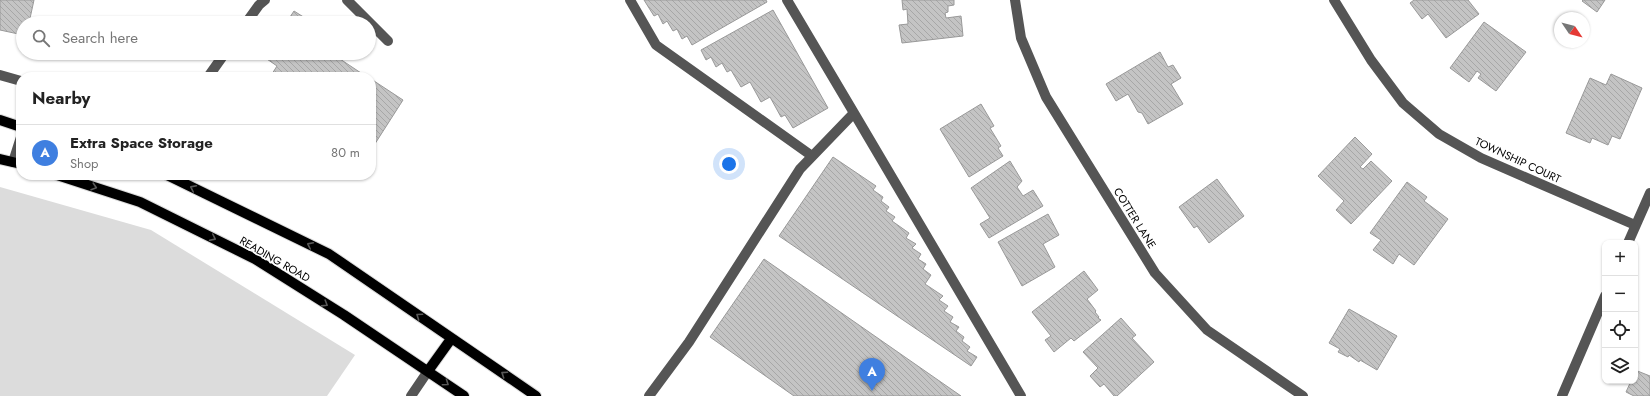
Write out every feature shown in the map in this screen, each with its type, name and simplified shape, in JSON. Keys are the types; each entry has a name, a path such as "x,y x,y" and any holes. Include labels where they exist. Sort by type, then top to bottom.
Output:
{"main road":[{"path":"0,120 16,125"},
{"path":"0,159 16,163"},
{"name":"READING ROAD","path":"72,180 140,202 255,259 464,396"},
{"path":"177,180 329,254 536,396"},
{"path":"428,371 451,338"}],"street":[{"path":"251,16 259,5 265,0"},
{"path":"347,0 363,16"},
{"path":"630,0 656,45 812,156"},
{"path":"787,0 1021,396"},
{"name":"COTTER LANE","path":"1015,0 1021,38 1046,97 1155,273 1207,330 1304,396"},
{"name":"TOWNSHIP COURT","path":"1334,0 1371,60 1403,103 1440,134 1481,158 1635,225"},
{"path":"376,28 388,40"},
{"path":"212,72 220,60"},
{"path":"0,75 16,80"},
{"path":"649,396 689,342 800,169 854,113"},
{"path":"1629,240 1650,193"},
{"path":"1562,396 1602,303"},
{"path":"411,396 428,371"}],"shaded area":[{"path":"0,187 151,230 355,355 327,396 0,396"}],"building":[{"path":"0,0 34,0 31,16 16,16 16,33 0,30"},
{"path":"644,0 766,0 767,2 692,45 687,36 682,39 677,29 673,31 667,21 663,24 658,14 654,16"},
{"path":"902,0 954,0 954,5 948,6 948,12 945,13 946,18 961,16 963,36 902,43 899,25 908,24 907,9 903,10"},
{"path":"1414,0 1468,0 1479,14 1446,38 1428,14 1422,19 1410,3"},
{"path":"1605,0 1597,12 1582,1"},
{"path":"773,10 828,108 793,128 785,115 781,117 770,97 761,102 750,82 741,87 731,70 727,72 722,63 716,67 711,57 706,60 701,50"},
{"path":"294,11 302,16 291,16"},
{"path":"1484,22 1526,52 1496,91 1478,78 1481,74 1477,71 1469,82 1450,68"},
{"path":"1160,52 1168,67 1173,65 1181,78 1171,84 1183,104 1148,124 1142,113 1138,112 1128,94 1116,101 1106,84"},
{"path":"268,60 342,60 360,72 273,72 277,66"},
{"path":"1611,74 1642,88 1620,139 1612,136 1608,145 1592,138 1590,143 1566,133 1590,78 1606,85"},
{"path":"376,82 403,100 376,142"},
{"path":"981,104 994,126 990,128 1001,146 998,148 1003,156 969,177 940,129"},
{"path":"1355,137 1372,154 1360,167 1363,169 1371,161 1392,181 1351,224 1336,210 1344,201 1318,176"},
{"path":"833,157 876,186 873,190 883,197 881,201 889,207 886,211 895,217 892,221 909,233 906,238 916,244 912,248 921,254 918,259 926,264 923,269 931,275 925,284 943,296 939,300 948,306 944,311 953,317 950,322 959,327 956,331 964,337 962,341 970,347 967,351 977,357 971,366 779,236"},
{"path":"1010,161 1022,181 1017,187 1023,196 1033,190 1043,206 989,238 980,224 990,218 971,188"},
{"path":"1217,179 1244,216 1209,243 1197,226 1194,228 1179,207"},
{"path":"1407,182 1427,197 1424,201 1448,219 1414,265 1399,254 1393,264 1373,250 1381,240 1370,233"},
{"path":"1048,214 1059,235 1043,244 1055,267 1022,286 998,242"},
{"path":"764,259 961,396 794,396 710,337"},
{"path":"1084,271 1098,290 1087,299 1096,311 1095,312 1099,317 1098,318 1101,320 1074,341 1071,338 1054,352 1045,340 1051,336 1032,312"},
{"path":"1349,309 1397,336 1377,370 1360,360 1359,362 1349,355 1348,357 1338,352 1340,349 1329,343"},
{"path":"1121,318 1136,335 1132,338 1154,362 1117,396 1114,396 1104,384 1100,387 1090,376 1098,368 1083,352"},
{"path":"1638,371 1650,376 1650,396 1634,396 1626,392 1630,384 1638,384"}],"place":[{"name":"Extra Space Storage","path":"872,391"}]}
